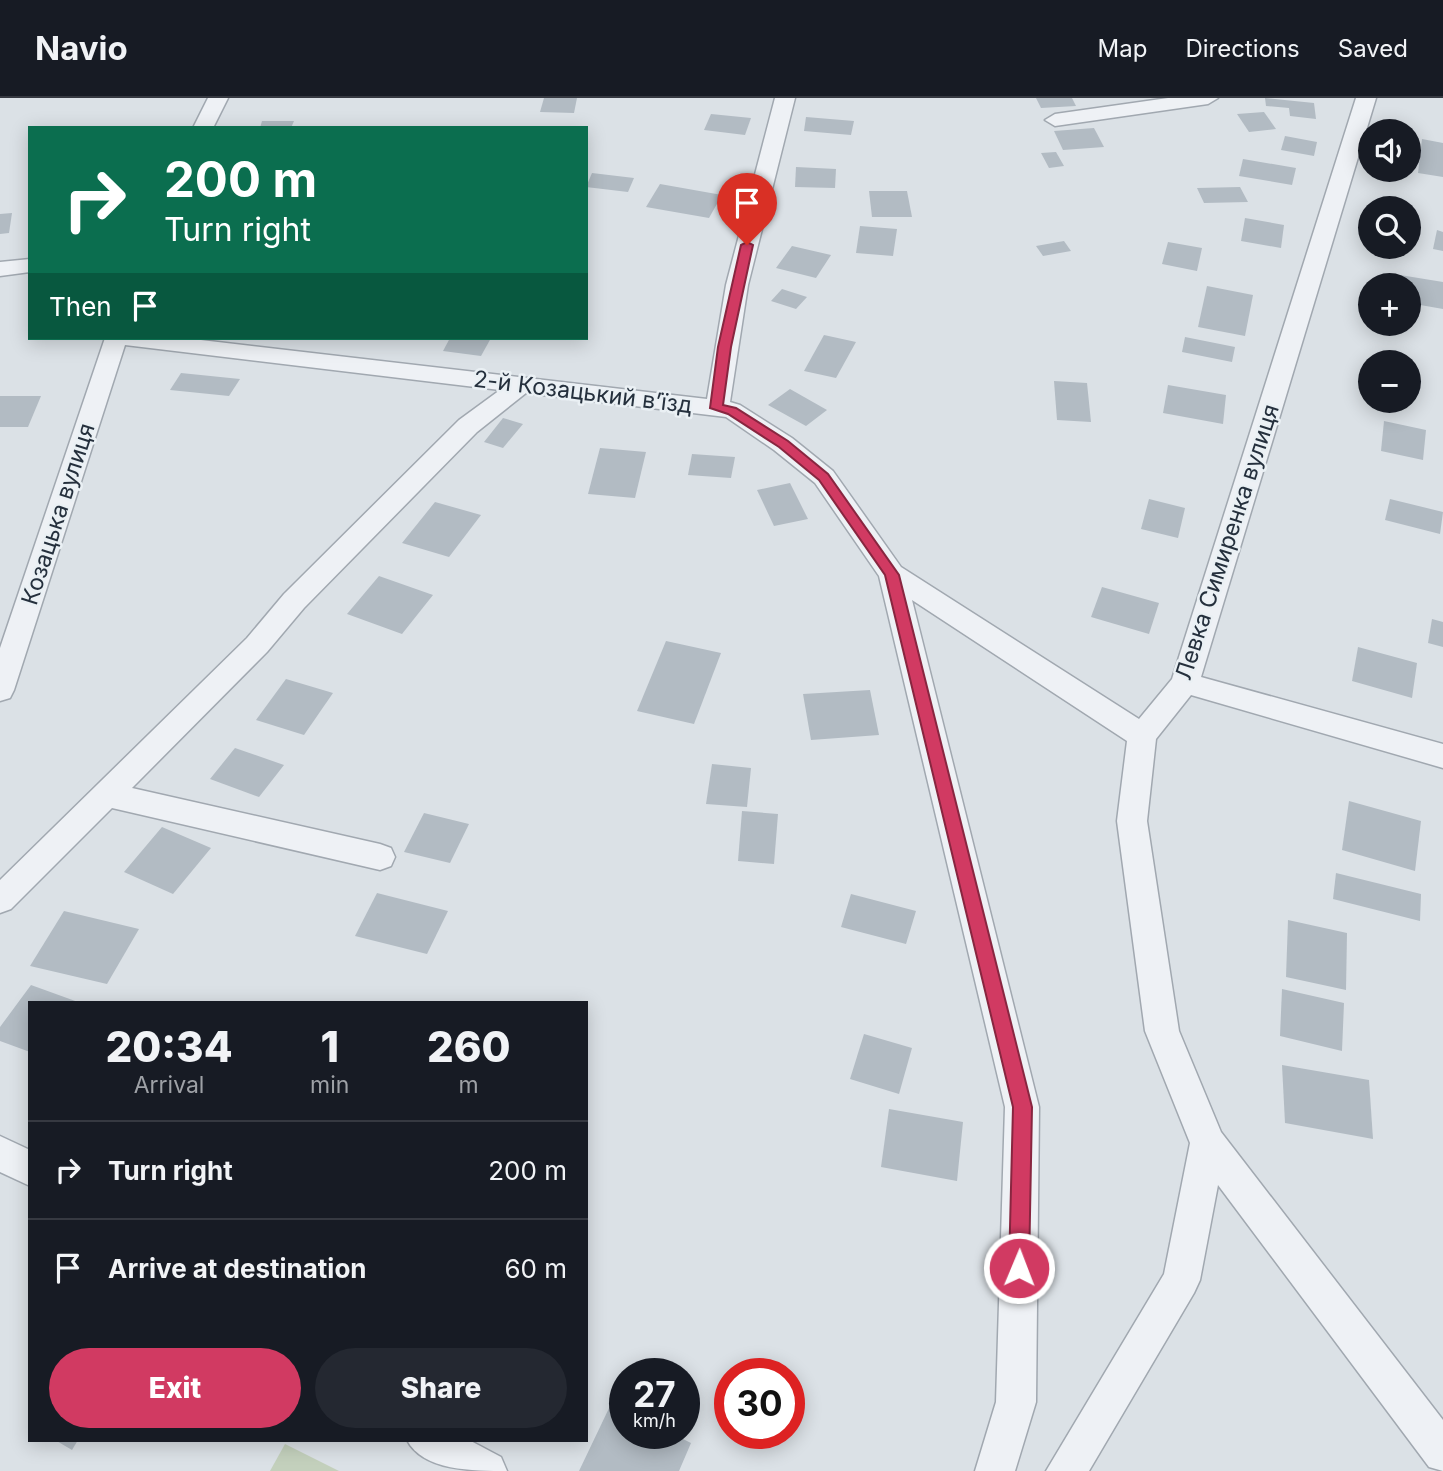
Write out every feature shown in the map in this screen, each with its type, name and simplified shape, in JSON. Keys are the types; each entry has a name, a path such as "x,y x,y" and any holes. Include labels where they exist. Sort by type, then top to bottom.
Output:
{"street":[{"path":"204,126 218,98"},
{"path":"717,408 737,285 785,98"},
{"path":"1055,120 1208,98"},
{"name":"Левка Симиренка вулиця","path":"1142,736 1185,683 1366,98"},
{"path":"0,269 28,265"},
{"name":"Козацька вулиця","path":"0,690 115,340"},
{"name":"2-й Козацький в’їзд","path":"144,340 732,411 773,437 824,477 892,575 1023,1107 1016,1402 995,1471"},
{"path":"0,900 257,645 294,601 468,426 521,385"},
{"path":"892,575 1142,736 1132,821 1163,1031 1208,1143 1443,1453"},
{"path":"1185,683 1443,756"},
{"path":"108,795 380,856"},
{"path":"1066,1471 1181,1280 1208,1143"},
{"path":"0,1153 28,1168"},
{"path":"431,1442 487,1471"}],"green space":[{"path":"285,1444 339,1471 270,1471"}],"building":[{"path":"544,98 577,98 574,113 540,112"},
{"path":"1036,98 1072,98 1076,106 1041,108"},
{"path":"1265,98 1314,103 1316,119 1290,116 1289,108 1266,106"},
{"path":"1264,112 1276,129 1249,132 1237,114"},
{"path":"711,114 751,118 745,135 704,130"},
{"path":"806,117 854,121 851,135 804,131"},
{"path":"262,121 294,121 292,126 261,126"},
{"path":"1094,128 1104,147 1063,150 1054,131"},
{"path":"1285,136 1317,142 1314,156 1281,150"},
{"path":"1422,139 1443,143 1443,177 1421,173"},
{"path":"1056,152 1064,166 1049,168 1041,153"},
{"path":"1243,159 1296,168 1292,185 1239,176"},
{"path":"796,167 836,169 835,188 795,187"},
{"path":"592,173 634,178 628,192 588,187"},
{"path":"660,184 722,195 709,218 646,207"},
{"path":"1240,187 1248,202 1204,203 1197,188"},
{"path":"869,191 907,191 912,217 872,217"},
{"path":"12,213 9,233 0,234 0,214"},
{"path":"1245,218 1284,225 1281,248 1241,241"},
{"path":"860,226 897,229 893,256 856,253"},
{"path":"1437,230 1443,232 1443,251 1433,249"},
{"path":"1064,241 1071,251 1043,256 1036,246"},
{"path":"1168,242 1202,248 1197,271 1162,264"},
{"path":"792,246 831,255 816,278 776,268"},
{"path":"1421,278 1443,282 1443,309 1421,305"},
{"path":"1207,286 1253,295 1245,336 1198,327"},
{"path":"782,289 807,297 796,309 771,301"},
{"path":"824,335 856,342 836,378 804,371"},
{"path":"1185,337 1235,347 1232,362 1182,352"},
{"path":"449,340 490,340 481,356 443,351"},
{"path":"181,373 240,379 229,396 170,390"},
{"path":"1054,381 1087,383 1091,422 1057,420"},
{"path":"1168,385 1226,395 1223,424 1163,413"},
{"path":"790,389 827,410 806,426 768,405"},
{"path":"0,396 41,396 28,427 0,427"},
{"path":"503,418 523,424 503,448 484,442"},
{"path":"1384,421 1426,430 1423,460 1381,451"},
{"path":"600,448 646,452 635,498 588,494"},
{"path":"692,454 735,457 731,478 688,475"},
{"path":"790,483 808,519 774,526 757,490"},
{"path":"1149,499 1185,508 1178,538 1141,529"},
{"path":"1390,499 1443,512 1440,534 1385,520"},
{"path":"435,502 481,515 449,557 402,543"},
{"path":"379,576 433,595 402,634 347,614"},
{"path":"1102,587 1159,603 1149,634 1091,617"},
{"path":"1432,619 1443,622 1443,647 1428,643"},
{"path":"666,641 721,653 694,724 637,711"},
{"path":"1358,647 1417,663 1412,698 1352,681"},
{"path":"286,679 333,693 304,735 256,720"},
{"path":"870,690 879,735 811,740 803,694"},
{"path":"235,748 284,765 259,797 210,779"},
{"path":"712,764 751,768 747,807 706,804"},
{"path":"1349,801 1421,821 1415,871 1342,850"},
{"path":"742,811 778,814 774,864 738,861"},
{"path":"424,813 469,824 450,863 404,852"},
{"path":"162,827 211,848 173,894 124,872"},
{"path":"1336,873 1421,894 1420,921 1333,899"},
{"path":"377,893 448,911 427,954 355,936"},
{"path":"851,894 916,911 906,944 841,927"},
{"path":"64,911 139,929 107,984 30,966"},
{"path":"1288,920 1347,933 1346,990 1286,977"},
{"path":"31,985 75,1001 28,1001 28,1051 0,1041 0,1027"},
{"path":"1282,989 1344,1003 1342,1051 1280,1036"},
{"path":"864,1034 912,1048 899,1094 850,1079"},
{"path":"1282,1065 1369,1080 1373,1139 1285,1123"},
{"path":"889,1109 963,1122 957,1181 881,1167"},
{"path":"609,1408 609,1449 688,1449 679,1471 579,1471"},
{"path":"58,1442 77,1442 72,1450"}],"route":[{"path":"747,245 724,347 717,408 732,411 783,444 824,477 892,575 1023,1107 1019,1268"}]}
